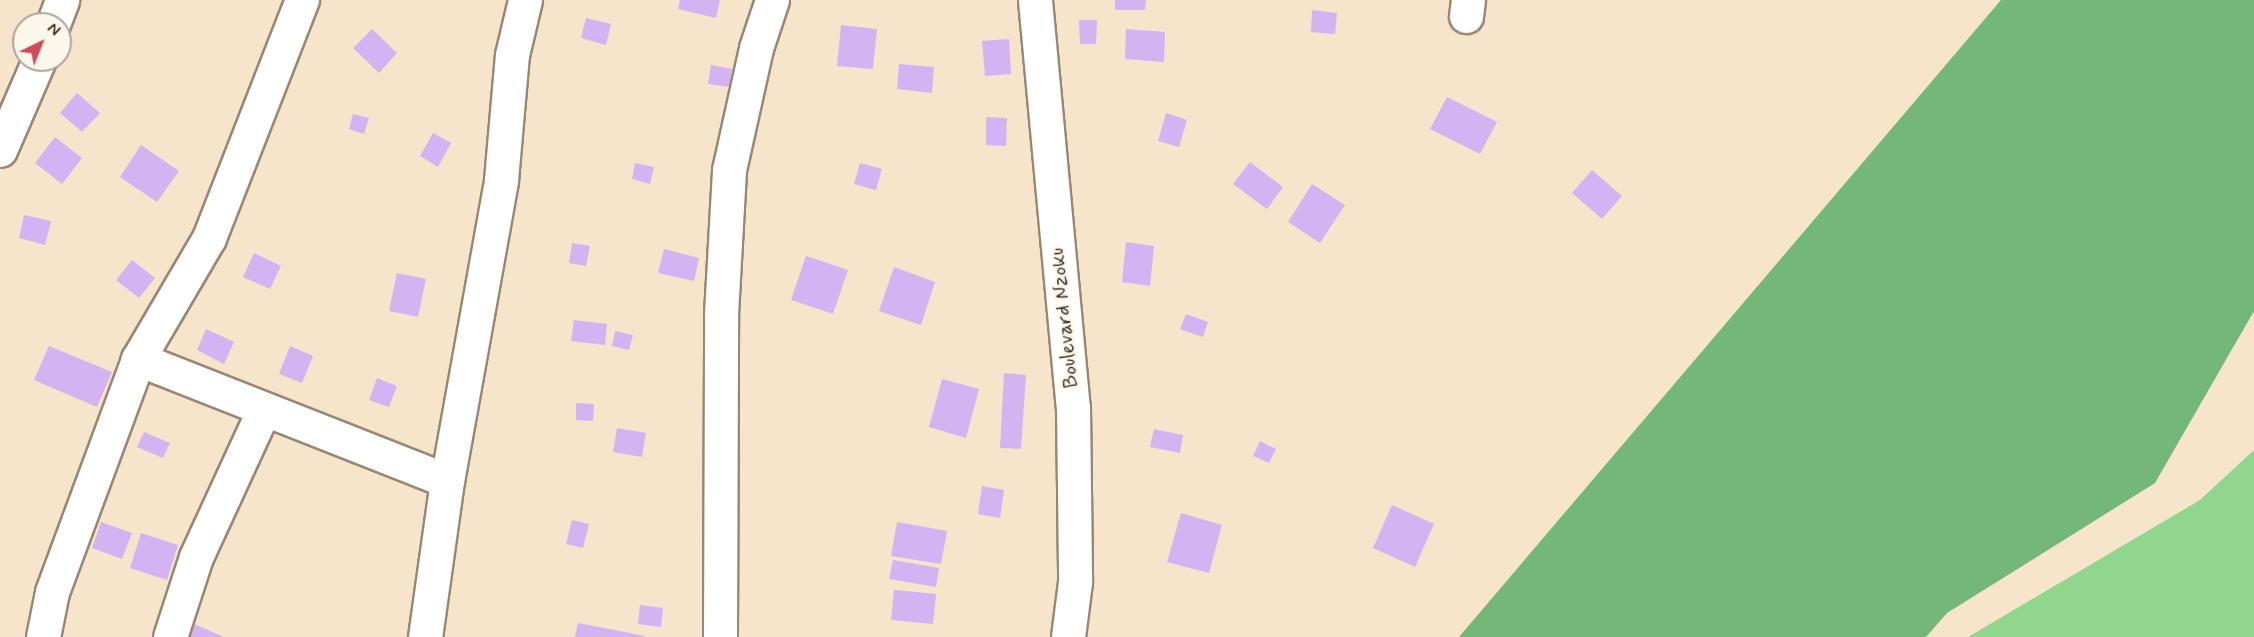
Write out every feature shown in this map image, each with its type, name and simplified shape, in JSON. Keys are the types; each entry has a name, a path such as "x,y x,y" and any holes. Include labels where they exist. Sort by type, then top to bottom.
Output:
{"street":[{"path":"43,637 52,592 138,359 210,238 302,0"},
{"path":"425,637 447,481 501,180 512,55 525,0"},
{"path":"720,637 721,314 729,170 756,48 772,0"},
{"name":"Boulevard Nzoku","path":"1035,0 1073,407 1075,582 1068,637"},
{"path":"0,150 34,72"},
{"path":"138,359 447,481"},
{"path":"170,637 196,557 264,409"}],"green space":[{"path":"2001,0 2254,0 2254,311 2155,483 1947,613 1926,637 1459,637"},
{"path":"2254,450 2254,637 1968,637 2200,500"}],"building":[{"path":"680,0 720,0 716,18 678,9"},
{"path":"1115,0 1146,0 1145,10 1115,10"},
{"path":"1312,10 1337,13 1335,34 1311,32"},
{"path":"586,18 611,24 606,45 581,38"},
{"path":"1079,20 1097,20 1096,44 1080,44"},
{"path":"841,25 877,29 873,69 837,66"},
{"path":"372,29 397,53 379,73 353,48"},
{"path":"1126,29 1165,32 1164,62 1125,59"},
{"path":"1009,39 1011,74 985,76 982,41"},
{"path":"899,64 934,67 932,93 897,89"},
{"path":"711,65 732,69 729,87 708,84"},
{"path":"77,93 100,113 82,132 60,113"},
{"path":"1447,97 1497,122 1480,154 1430,129"},
{"path":"1166,113 1187,120 1179,147 1158,141"},
{"path":"353,114 369,118 364,134 349,129"},
{"path":"986,117 1007,118 1006,146 986,145"},
{"path":"433,133 451,143 438,167 420,156"},
{"path":"55,137 82,158 62,184 35,163"},
{"path":"141,145 179,171 157,202 120,177"},
{"path":"1250,162 1283,187 1267,209 1233,184"},
{"path":"635,163 654,167 650,184 632,179"},
{"path":"860,163 882,169 876,190 854,184"},
{"path":"1592,170 1622,196 1602,219 1572,193"},
{"path":"1312,184 1345,205 1320,243 1288,222"},
{"path":"24,215 51,221 45,245 19,238"},
{"path":"1126,242 1154,246 1150,286 1122,282"},
{"path":"572,243 590,246 586,266 569,263"},
{"path":"664,249 699,258 694,281 658,273"},
{"path":"254,253 281,266 270,289 243,277"},
{"path":"806,256 848,270 833,314 791,300"},
{"path":"132,260 155,278 139,298 116,280"},
{"path":"894,267 935,282 921,325 879,311"},
{"path":"397,273 426,279 418,317 389,311"},
{"path":"1186,314 1208,322 1203,337 1180,329"},
{"path":"574,320 607,324 605,345 571,341"},
{"path":"206,329 234,342 224,364 197,350"},
{"path":"615,331 633,335 629,350 612,346"},
{"path":"49,346 112,372 97,407 34,380"},
{"path":"290,346 313,356 302,383 279,374"},
{"path":"1004,373 1026,375 1021,449 1000,448"},
{"path":"377,378 397,386 389,407 369,400"},
{"path":"942,379 979,389 966,438 929,427"},
{"path":"576,403 594,404 593,421 576,420"},
{"path":"617,428 646,433 642,457 613,452"},
{"path":"1154,429 1183,435 1180,453 1150,447"},
{"path":"144,432 170,443 163,458 137,447"},
{"path":"1260,441 1276,449 1269,463 1253,456"},
{"path":"982,486 1004,490 1000,518 978,514"},
{"path":"1392,505 1434,524 1415,567 1373,548"},
{"path":"1181,513 1222,525 1209,573 1167,562"},
{"path":"572,520 589,524 583,548 566,544"},
{"path":"101,522 132,533 122,559 92,548"},
{"path":"897,522 947,531 941,564 891,556"},
{"path":"141,533 178,545 167,580 130,568"},
{"path":"893,560 939,568 936,587 889,579"},
{"path":"894,590 936,594 933,624 891,620"},
{"path":"640,605 663,608 661,627 638,624"},
{"path":"578,623 645,636 645,637 575,637"},
{"path":"194,624 224,637 188,637"}]}
